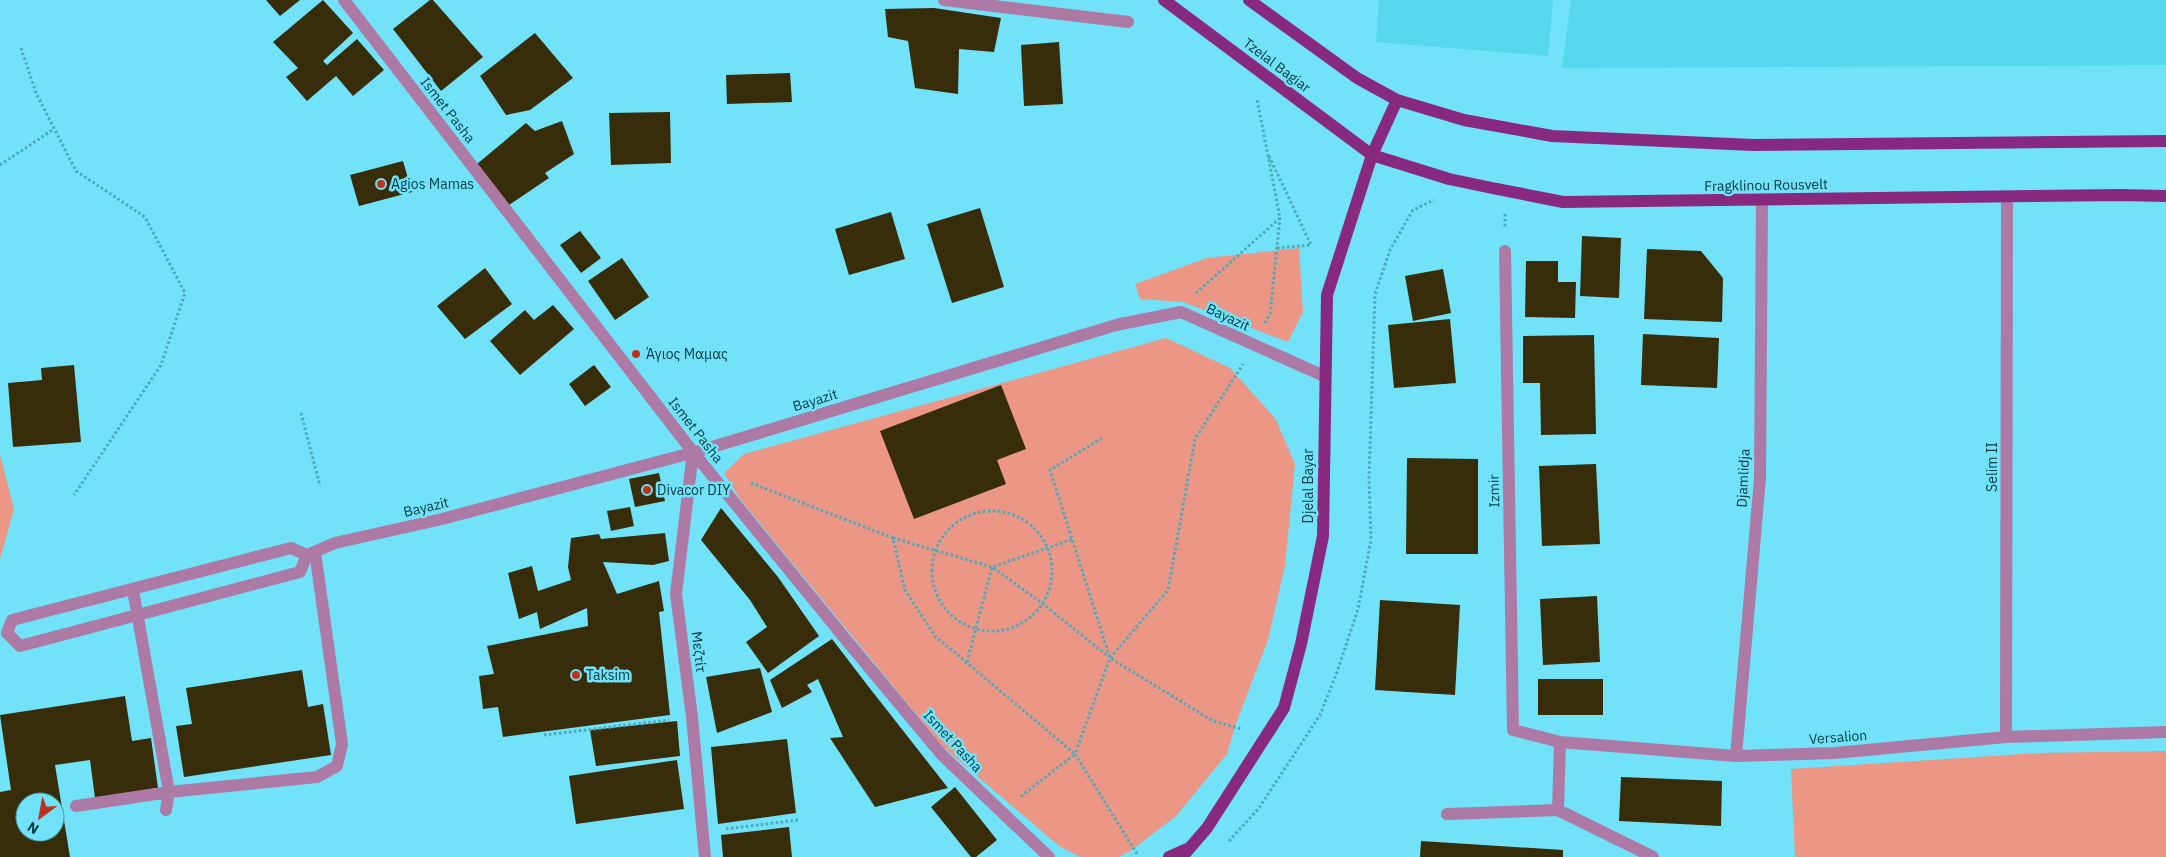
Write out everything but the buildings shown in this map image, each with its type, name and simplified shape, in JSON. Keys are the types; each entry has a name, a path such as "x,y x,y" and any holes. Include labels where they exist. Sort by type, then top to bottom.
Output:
{"main road":[{"name":"Tzelal Bagiar","path":"1164,0 1372,155"},
{"path":"1249,0 1357,78 1397,100 1464,120 1552,136 1753,145 2166,141"},
{"name":"Djelal Bayar","path":"1169,857 1185,853 1207,828 1284,708 1301,644 1323,536 1324,376 1327,295 1372,155 1397,100"},
{"name":"Fragklinou Rousvelt","path":"1372,155 1449,179 1563,202 2166,196"}],"street":[{"name":"Ismet Pasha","path":"344,0 693,452 942,755 1049,857"},
{"path":"944,0 1128,22"},
{"name":"Selim II","path":"2006,737 2007,198"},
{"name":"Djamlidja","path":"1736,756 1760,478 1762,200"},
{"name":"Izmir","path":"1505,251 1514,730"},
{"name":"Bayazit","path":"311,554 335,543 442,519 693,452 1116,325 1181,312 1324,376"},
{"name":"Μεζτίτ","path":"693,452 676,594 692,717 705,857"},
{"path":"291,548 311,554 300,572 20,646 3,634 12,620 291,548"},
{"path":"76,806 169,792 317,777 337,766 342,744 311,554"},
{"path":"133,590 169,792 166,810"},
{"name":"Versalion","path":"1514,730 1560,742 1736,756 1834,753 2006,737 2166,732"},
{"path":"1558,810 1560,742"},
{"path":"1447,814 1558,810 1653,857"}],"path":[{"path":"21,48 36,93 76,171 145,216 185,292 161,364 74,495"},
{"path":"1255,90 1280,218 1270,314 1263,328"},
{"path":"0,165 54,129"},
{"path":"1267,150 1312,245 1277,248"},
{"path":"1228,843 1259,808 1320,715 1336,675 1358,609 1371,540 1369,478 1375,294 1390,250 1413,210 1438,198"},
{"path":"1181,312 1197,291 1280,218"},
{"path":"1018,798 1075,754 1110,658 1168,590 1195,439 1246,359"},
{"path":"301,413 320,486"},
{"path":"1102,438 1050,470 1110,658"},
{"path":"747,481 893,538 992,567 1043,604 1110,658 1213,721 1248,731"},
{"path":"1000,510 1020,517 1037,530 1048,548 1052,566 1051,585 1043,604 1030,618 1014,628 994,632 975,629 958,621 950,614 943,607 934,590 931,571 934,551 944,532 960,519 979,511 1000,510"},
{"path":"893,538 905,590 935,636 1075,754 1137,854"},
{"path":"992,567 1073,539"},
{"path":"967,662 992,567"},
{"path":"544,735 692,717"},
{"path":"704,832 798,820"}],"shaded area":[{"path":"1379,0 1553,0 1548,56 1376,42"},
{"path":"1571,0 2166,0 2166,65 1562,68"},
{"path":"1299,248 1303,312 1288,342 1183,302 1140,299 1135,284 1207,258"},
{"path":"1166,338 1230,368 1275,418 1295,464 1285,566 1268,640 1235,726 1227,754 1176,816 1129,852 1118,857 1080,857 1059,846 943,747 740,499 724,473 744,454"},
{"path":"0,455 14,509 0,559"},
{"path":"2166,751 2166,857 1795,857 1791,769 2038,753"}],"place":[{"name":"Agios Mamas","path":"381,184"},
{"name":"Άγιος Μαμας","path":"636,354"},
{"name":"Divacor DIY","path":"647,490"},
{"name":"Taksim","path":"576,675"}]}
